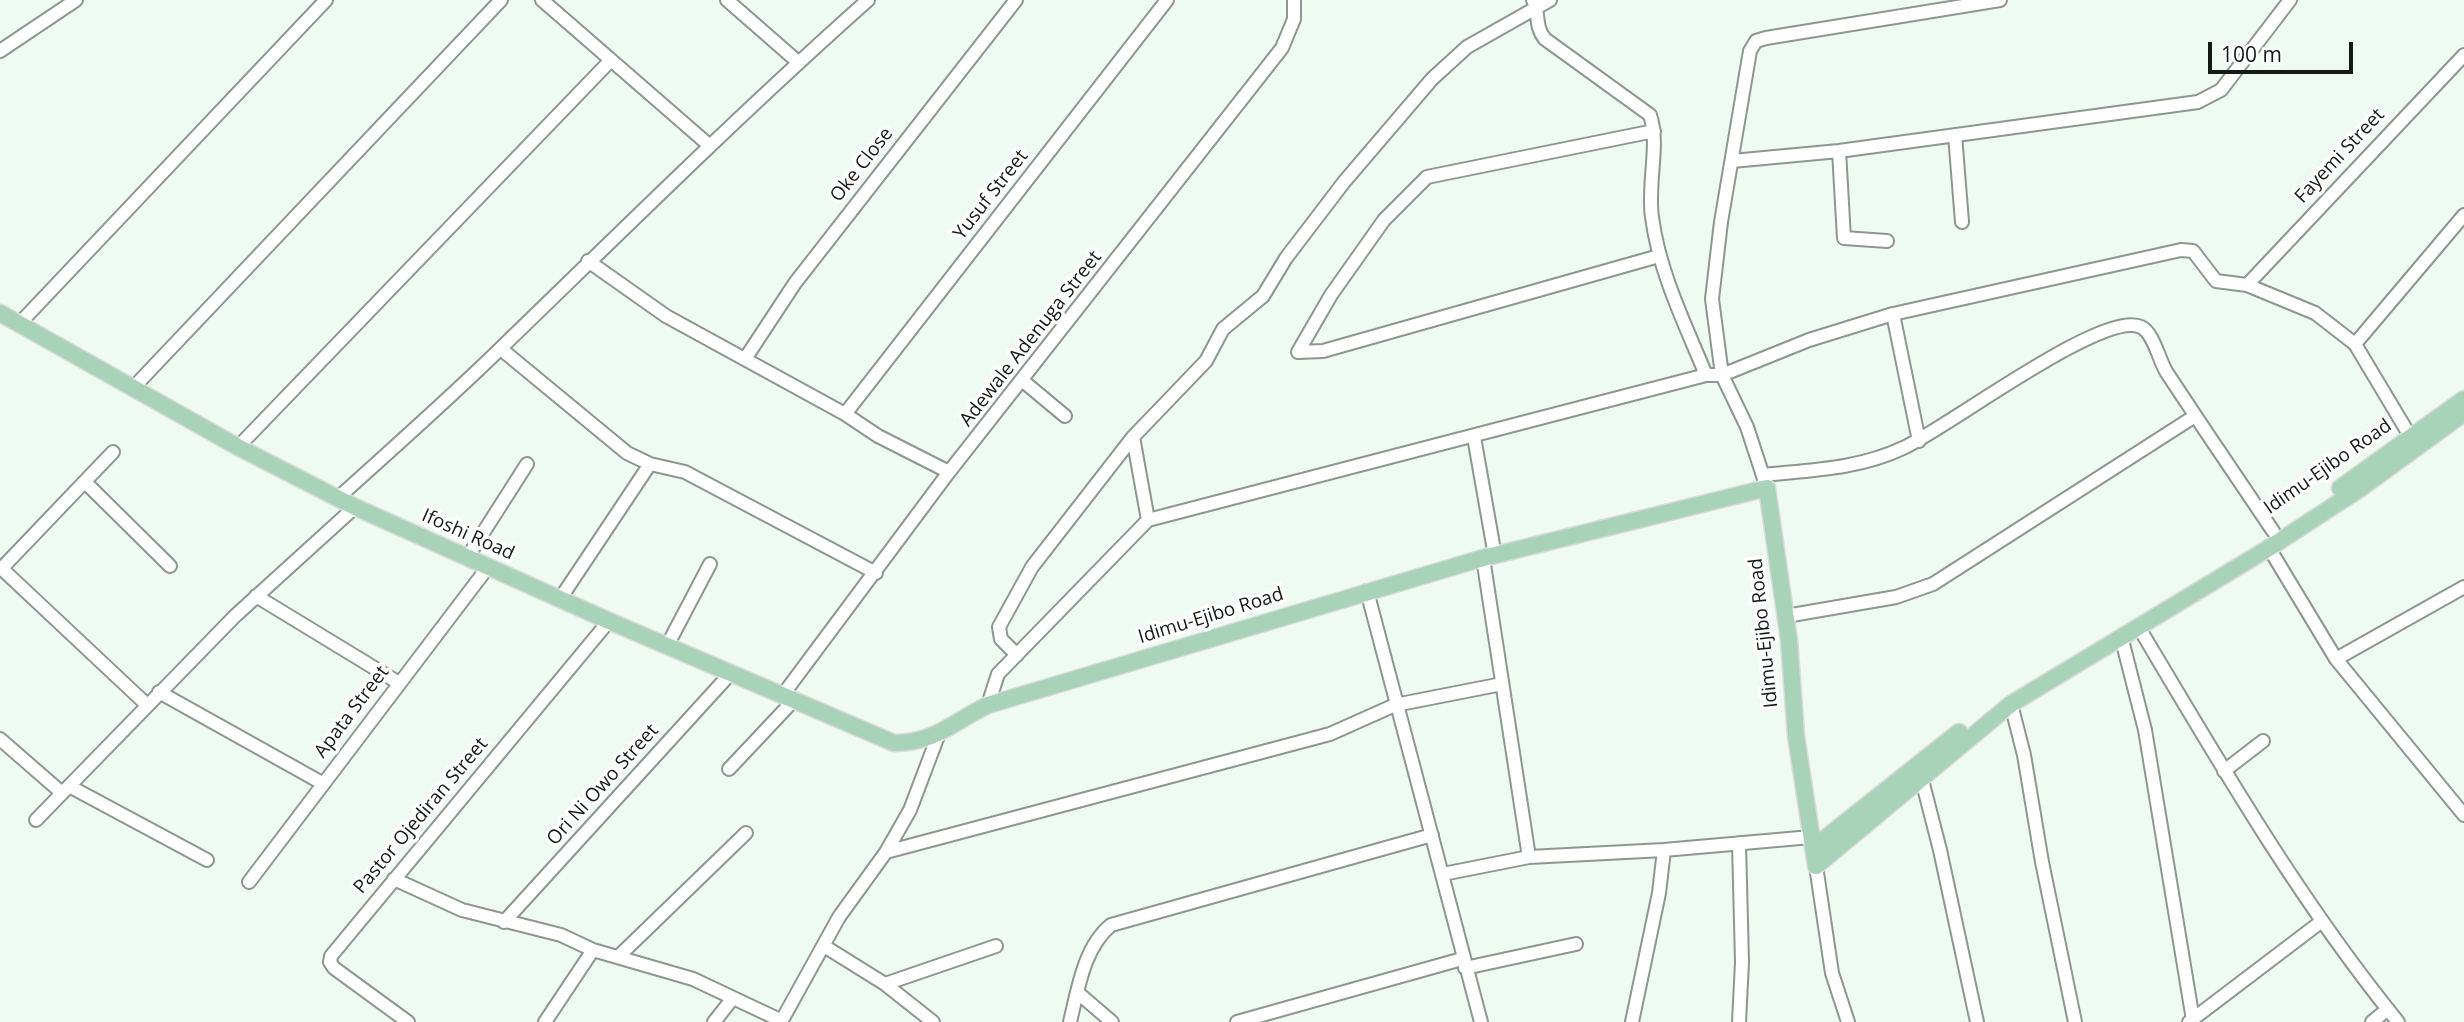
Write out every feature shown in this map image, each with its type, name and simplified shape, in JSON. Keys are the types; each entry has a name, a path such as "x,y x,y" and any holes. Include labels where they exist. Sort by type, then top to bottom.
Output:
{"main road":[{"name":"Ifoshi Road","path":"0,313 238,447 355,507 467,558 787,699 894,743 910,743 938,736"},
{"name":"Idimu-Ejibo Road","path":"938,736 988,705 1367,591 1765,481 1786,616 1796,736 1812,843 1990,714 2354,479 2464,399"},
{"name":"Idimu-Ejibo Road","path":"1816,866 1990,714 2011,704 2091,647 2121,636 2269,548 2361,488 2464,412"},
{"path":"1812,843 1816,866"}],"street":[{"path":"0,51 54,6 76,0"},
{"path":"20,323 326,0"},
{"path":"134,387 501,0"},
{"path":"542,0 710,146"},
{"path":"727,0 798,62"},
{"path":"338,498 501,349 589,261 798,62 868,0"},
{"name":"Oke Close","path":"745,359 795,283 1016,0"},
{"name":"Yusuf Street","path":"845,414 1167,0"},
{"name":"Adewale Adenuga Street","path":"729,769 787,699 949,472 1282,48 1294,19 1294,0"},
{"path":"1017,655 1001,639 999,627 1032,567 1063,524 1098,486 1133,437 1206,361 1223,329 1263,296 1286,258 1344,181 1432,79 1467,47 1535,5 1550,0"},
{"path":"2000,0 1756,41 1750,51 1712,299 1722,375 1747,427 1765,481 1851,466 1919,441 2082,339 2116,327 2135,326 2148,333 2162,366 2273,531"},
{"path":"1732,161 1839,151 2212,97 2221,90 2290,0"},
{"path":"1535,5 1537,23 1545,38 1647,110 1654,131 1651,216 1660,256 1706,375"},
{"name":"Fayemi Street","path":"2247,285 2464,55"},
{"path":"238,447 611,60"},
{"path":"1654,131 1427,177 1384,219 1331,295 1298,352 1323,351 1660,256"},
{"path":"1955,135 1962,222"},
{"path":"1839,151 1844,238 1887,241"},
{"path":"2355,344 2464,215"},
{"path":"988,705 998,674 1148,520 1706,375 1722,375 1809,340 1893,314 2181,250 2193,251 2217,281 2247,285 2315,313 2355,344 2410,436"},
{"path":"589,261 666,316 845,414 878,436 949,472"},
{"path":"1893,314 1919,441"},
{"path":"501,349 626,453 650,464 685,472 876,573"},
{"path":"1023,381 1065,416"},
{"path":"1786,616 1896,597 1933,584 2195,416"},
{"path":"1133,437 1148,520"},
{"path":"1474,437 1502,684 1530,857"},
{"path":"113,452 1,568 146,704"},
{"path":"467,558 527,464"},
{"path":"560,599 650,464"},
{"path":"85,482 170,566"},
{"path":"36,820 146,704 256,596 355,507"},
{"path":"2269,548 2336,659 2464,815"},
{"path":"667,646 710,564"},
{"name":"Apata Street","path":"249,882 488,567"},
{"path":"2336,659 2464,587"},
{"path":"1367,591 1395,705 1418,775 1481,1022"},
{"path":"256,596 399,682"},
{"name":"Pastor Ojediran Street","path":"408,1022 330,962 331,956 609,621"},
{"path":"2138,626 2224,771 2322,921 2398,1022"},
{"path":"2121,636 2145,730 2191,1021 2322,921"},
{"name":"Ori Ni Owo Street","path":"504,922 730,674"},
{"path":"886,852 1330,733 1395,705 1502,684"},
{"path":"159,692 322,783"},
{"path":"2011,704 2024,755 2042,862 2075,1022"},
{"path":"394,879 450,905 504,922 561,935 593,950 693,979 782,1021 857,890 886,852 921,785 938,736"},
{"path":"0,739 65,790 206,860"},
{"path":"2224,771 2263,741"},
{"path":"1921,776 1940,850 1977,1022"},
{"path":"619,956 746,833"},
{"path":"1070,1022 1077,992 1098,936 1111,925 1432,835"},
{"path":"1739,843 1742,962 1739,1022"},
{"path":"1443,874 1530,857 1739,843 1812,843"},
{"path":"1632,1022 1659,893 1664,850"},
{"path":"1816,866 1832,973 1848,1022"},
{"path":"1237,1022 1464,963 1576,944"},
{"path":"824,946 885,984 933,1022"},
{"path":"885,984 996,946"},
{"path":"545,1022 593,950"},
{"path":"1077,992 1112,1022"},
{"path":"714,1022 733,998"},
{"path":"2372,1022 2388,1009"}]}
